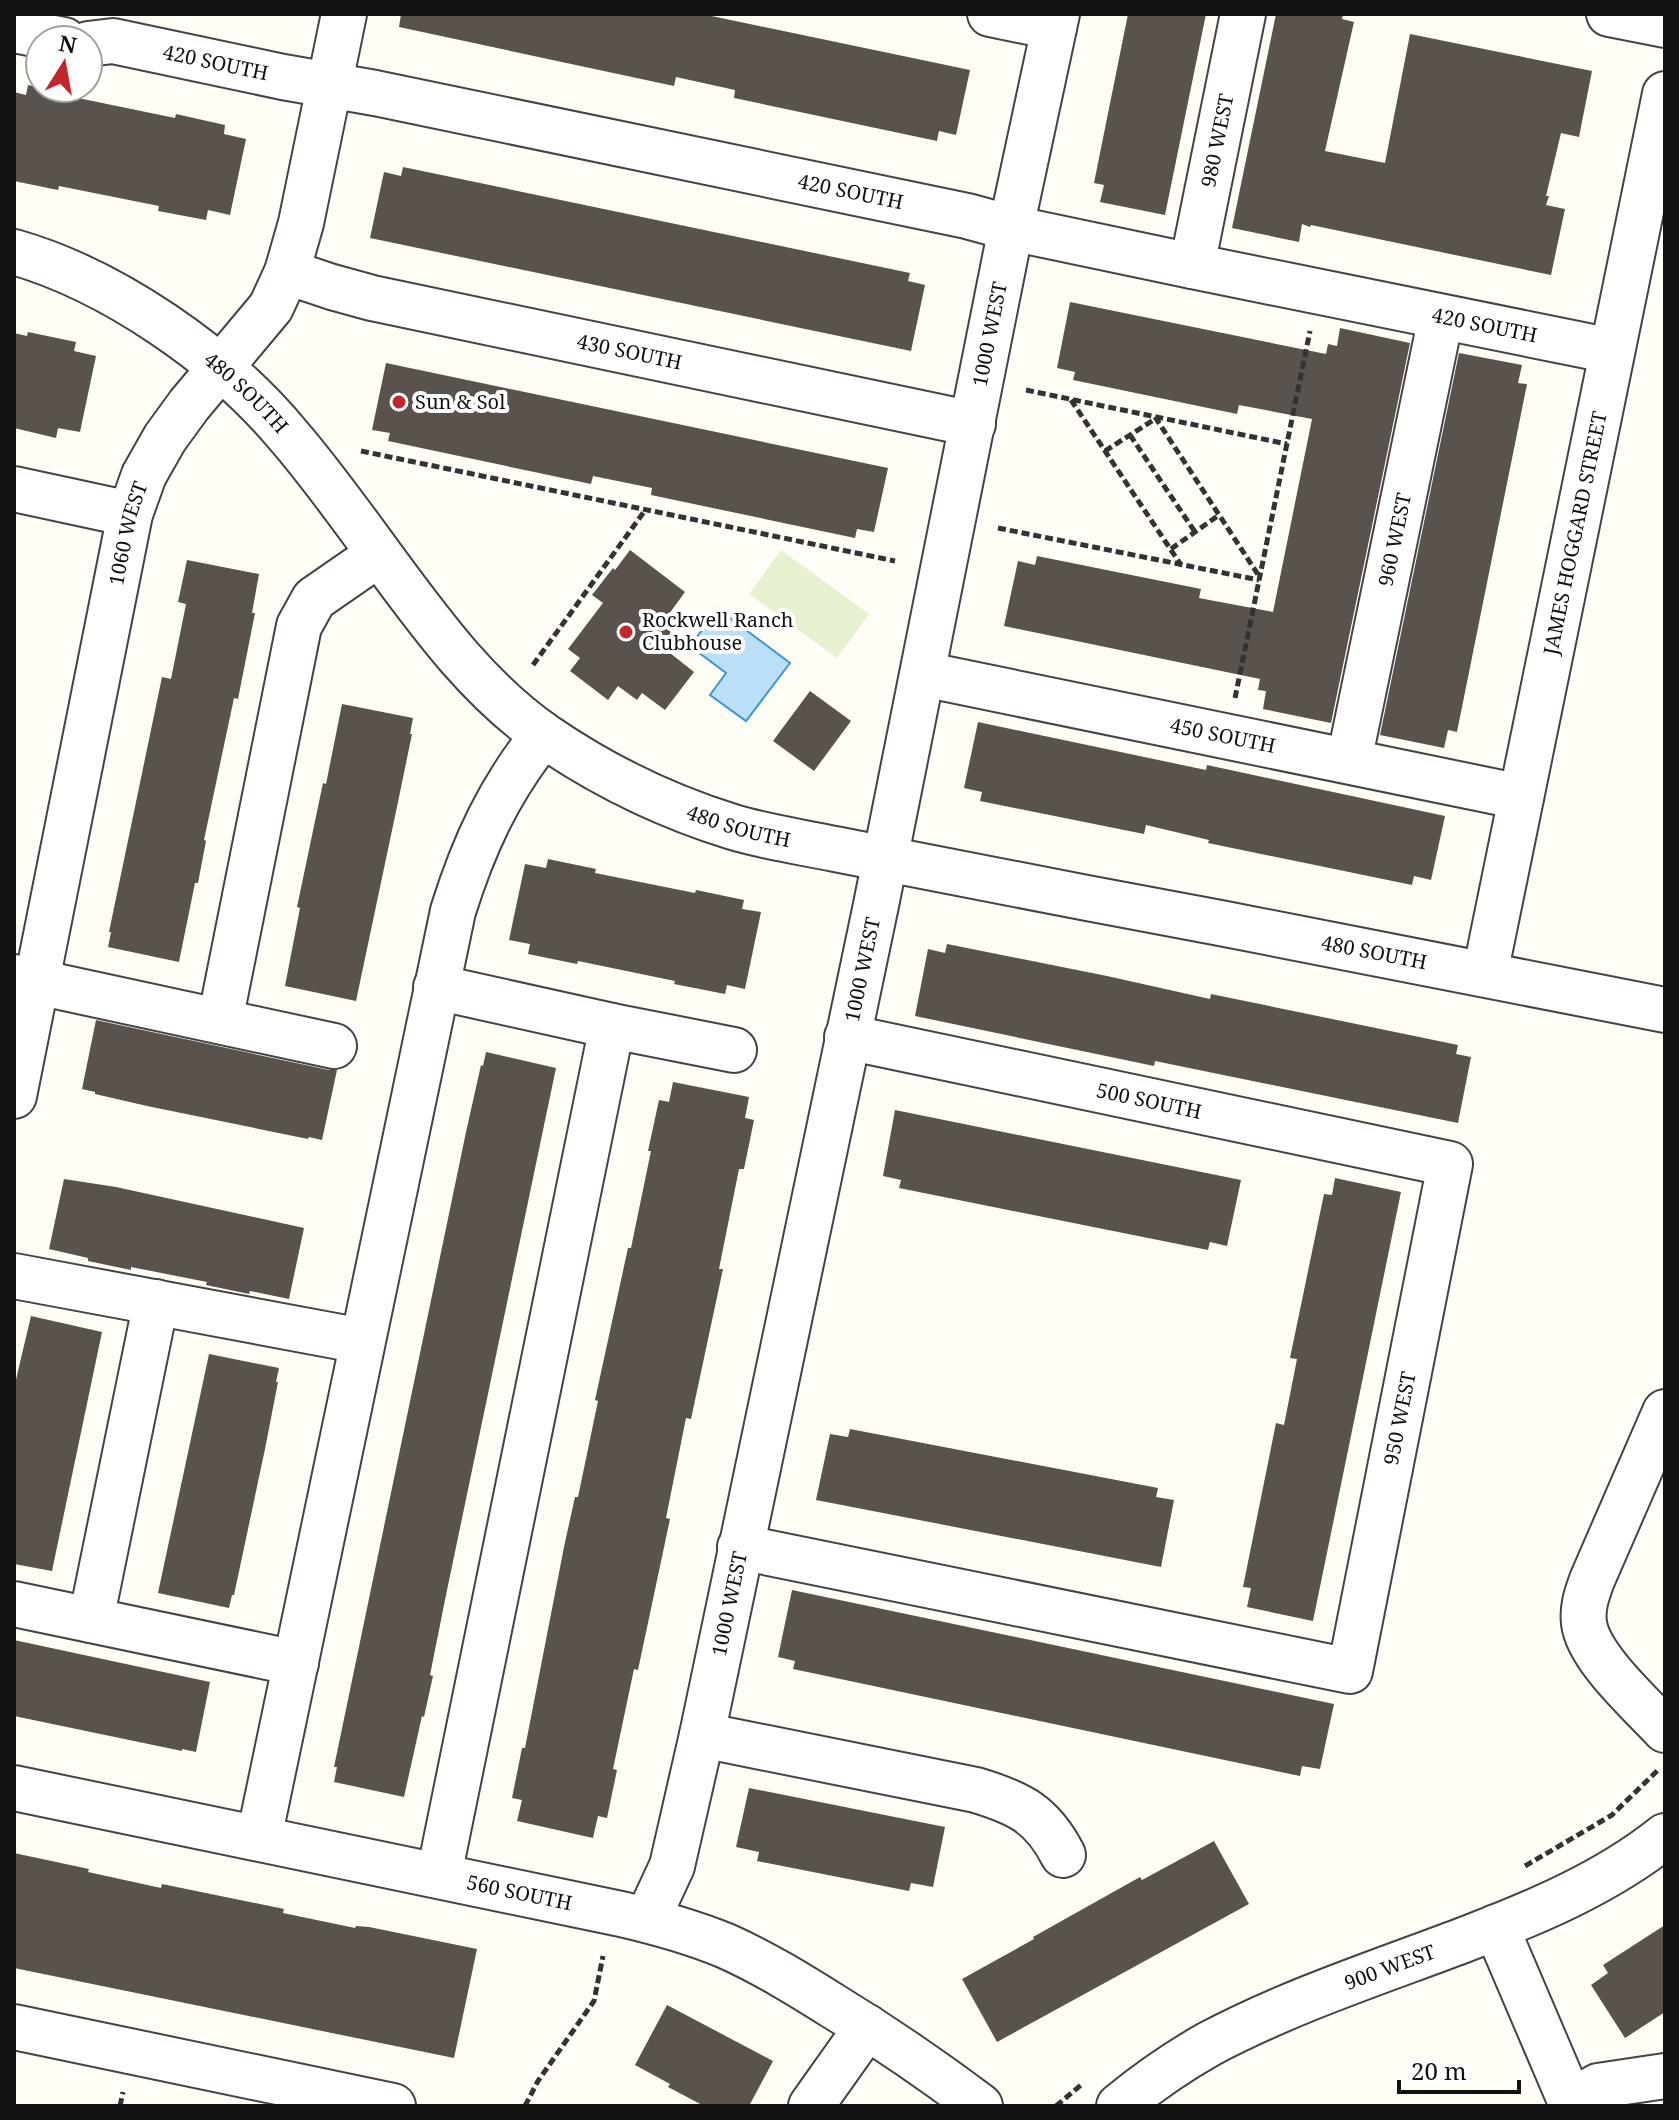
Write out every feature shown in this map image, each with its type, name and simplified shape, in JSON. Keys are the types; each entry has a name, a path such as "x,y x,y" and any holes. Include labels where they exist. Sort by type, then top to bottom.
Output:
{"street":[{"name":"1060 WEST","path":"14,1096 26,979 130,514 144,475 165,438 271,307 287,272 301,223 344,14"},
{"path":"990,14 1055,21"},
{"name":"980 WEST","path":"1192,266 1243,14"},
{"path":"1609,14 1665,25"},
{"name":"1000 WEST","path":"647,1920 672,1866 702,1735 885,859 1055,21"},
{"name":"420 SOUTH","path":"106,33 329,85 1612,351"},
{"name":"JAMES HOGGARD STREET","path":"1485,974 1665,94"},
{"name":"480 SOUTH","path":"14,252 79,277 186,339 256,400 287,434 415,604 459,658 499,698 543,735 601,769 687,811 737,828 885,859 1665,1010"},
{"name":"430 SOUTH","path":"287,272 372,298 973,424"},
{"name":"960 WEST","path":"1349,761 1441,317"},
{"path":"14,489 130,514"},
{"path":"220,1021 299,626 314,599 379,554"},
{"name":"450 SOUTH","path":"923,674 1521,797"},
{"path":"259,1838 453,911 466,869 486,822 511,777 543,735"},
{"path":"26,979 334,1046"},
{"path":"436,987 734,1050"},
{"path":"439,1875 612,1026"},
{"name":"500 SOUTH","path":"847,1037 1450,1164"},
{"name":"950 WEST","path":"740,1547 1350,1671 1450,1164"},
{"path":"14,1276 362,1341"},
{"path":"91,1620 156,1302"},
{"path":"1665,1412 1592,1580 1584,1606 1584,1625 1599,1658 1665,1730"},
{"path":"14,1604 296,1663"},
{"path":"702,1735 976,1790 1010,1800 1039,1819 1054,1837 1063,1855"},
{"name":"560 SOUTH","path":"14,1788 439,1875 674,1927 776,1970 867,2027 980,2106"},
{"name":"900 WEST","path":"1119,2106 1207,2045 1270,2015 1562,1899 1614,1871 1665,1836"},
{"path":"1496,1927 1572,2106 1598,2086 1665,2076"},
{"path":"14,2027 317,2098 393,2106"},
{"path":"811,2106 867,2027"}],"path":[{"path":"1232,710 1312,317"},
{"path":"1026,390 1287,444"},
{"path":"1071,400 1181,565"},
{"path":"1105,451 1155,418"},
{"path":"1155,418 1259,578"},
{"path":"1130,435 1195,532"},
{"path":"361,451 895,561"},
{"path":"533,665 646,509"},
{"path":"1171,549 1219,515"},
{"path":"998,528 1259,578"},
{"path":"525,2106 538,2081 594,2001 603,1956"}],"green space":[{"path":"781,550 869,614 837,658 749,594"}],"water":[{"path":"718,609 790,663 746,721 710,695 726,673 690,646"}],"building":[{"path":"401,14 702,14 970,70 956,135 939,131 937,141 734,98 735,90 676,77 674,86 399,27"},
{"path":"1128,14 1206,14 1165,215 1100,202 1104,185 1094,183"},
{"path":"1276,14 1343,14 1342,19 1354,22 1325,151 1385,163 1410,34 1592,71 1579,137 1561,133 1546,196 1549,196 1546,205 1565,209 1551,275 1311,225 1302,224 1299,242 1232,228"},
{"path":"14,92 24,94 24,104 104,103 225,125 224,134 246,139 230,215 208,210 206,220 158,211 159,206 59,186 58,190 14,181"},
{"path":"403,167 910,273 908,281 925,285 911,351 370,238 384,172 401,176"},
{"path":"1070,302 1326,354 1328,344 1337,346 1340,328 1410,343 1331,723 1263,709 1266,691 1258,690 1260,679 1004,626 1018,561 1035,565 1037,556 1201,589 1199,598 1273,612 1312,419 1239,405 1237,414 1073,380 1075,372 1057,368"},
{"path":"28,332 76,342 74,351 96,356 80,432 58,428 56,438 14,428 14,333 27,336"},
{"path":"1459,353 1522,365 1518,383 1527,384 1457,732 1448,730 1444,748 1380,735"},
{"path":"386,363 888,468 874,532 857,529 855,538 651,495 652,488 593,476 591,484 388,441 390,433 372,430"},
{"name":"Rockwell Ranch Clubhouse","path":"630,550 685,592 661,625 681,639 670,653 694,672 665,710 642,693 637,700 618,686 608,700 570,671 580,658 568,649 603,603 592,595"},
{"path":"187,560 259,574 252,613 255,613 238,699 234,698 198,883 195,883 179,962 108,947 162,677 171,679 186,604 178,602"},
{"path":"810,691 851,721 814,771 773,741"},
{"path":"342,704 413,718 356,1001 285,986 300,908 297,907"},
{"path":"978,722 1206,770 1207,765 1445,816 1431,880 1414,876 1412,885 1208,843 1209,840 1146,825 1144,834 980,801 982,792 964,788"},
{"path":"548,859 596,869 595,873 744,900 742,909 761,912 745,989 727,985 725,994 578,961 577,964 528,954 530,944 509,940 525,864 546,868"},
{"path":"947,944 1210,999 1211,994 1458,1045 1456,1054 1471,1057 1458,1123 1155,1061 1154,1066 915,1016 928,949 945,953"},
{"path":"96,1020 337,1070 322,1140 147,1106 82,1089"},
{"path":"486,1052 556,1068 446,1595 430,1675 433,1676 404,1797 334,1782 337,1767 334,1767 466,1132"},
{"path":"673,1082 749,1097 745,1118 754,1120 744,1169 739,1169 719,1269 723,1269 691,1419 686,1418 666,1518 670,1519 638,1670 634,1669 613,1769 617,1770 607,1818 598,1816 593,1838 517,1821 522,1800 512,1798 522,1748 525,1748 564,1547 575,1497 578,1497 598,1401 595,1400 628,1248 631,1248 659,1100 669,1102"},
{"path":"895,1110 1241,1180 1227,1246 1210,1242 1208,1250 899,1188 901,1180 883,1176"},
{"path":"1335,1178 1401,1192 1313,1621 1247,1607 1251,1588 1243,1587 1276,1423 1284,1425 1297,1359 1290,1358 1324,1194 1332,1195"},
{"path":"64,1179 116,1187 304,1228 289,1299 250,1291 249,1294 131,1267 131,1270 49,1249"},
{"path":"31,1316 102,1332 52,1571 14,1564 14,1388"},
{"path":"209,1354 279,1368 265,1449 229,1608 158,1593"},
{"path":"850,1429 1158,1488 1156,1497 1174,1500 1161,1567 816,1500 830,1434 848,1437"},
{"path":"792,1590 1334,1704 1320,1769 1302,1766 1300,1776 793,1669 795,1661 778,1657"},
{"path":"14,1640 210,1682 196,1752 14,1716"},
{"path":"749,1788 945,1827 933,1887 911,1883 909,1891 757,1861 759,1852 736,1847"},
{"path":"1214,1841 1249,1904 997,2042 962,1979 1140,1877 1142,1880"},
{"path":"14,1853 161,1888 162,1884 284,1909 283,1913 355,1928 369,1927 477,1949 454,2058 14,1968"},
{"path":"1665,1925 1665,2012 1625,2038 1591,1985 1608,1973 1603,1965"},
{"path":"667,2005 773,2061 749,2106 704,2106 635,2065"}],"place":[{"name":"Sun & Sol","path":"399,402"},
{"name":"Rockwell Ranch Clubhouse","path":"626,632"}]}
